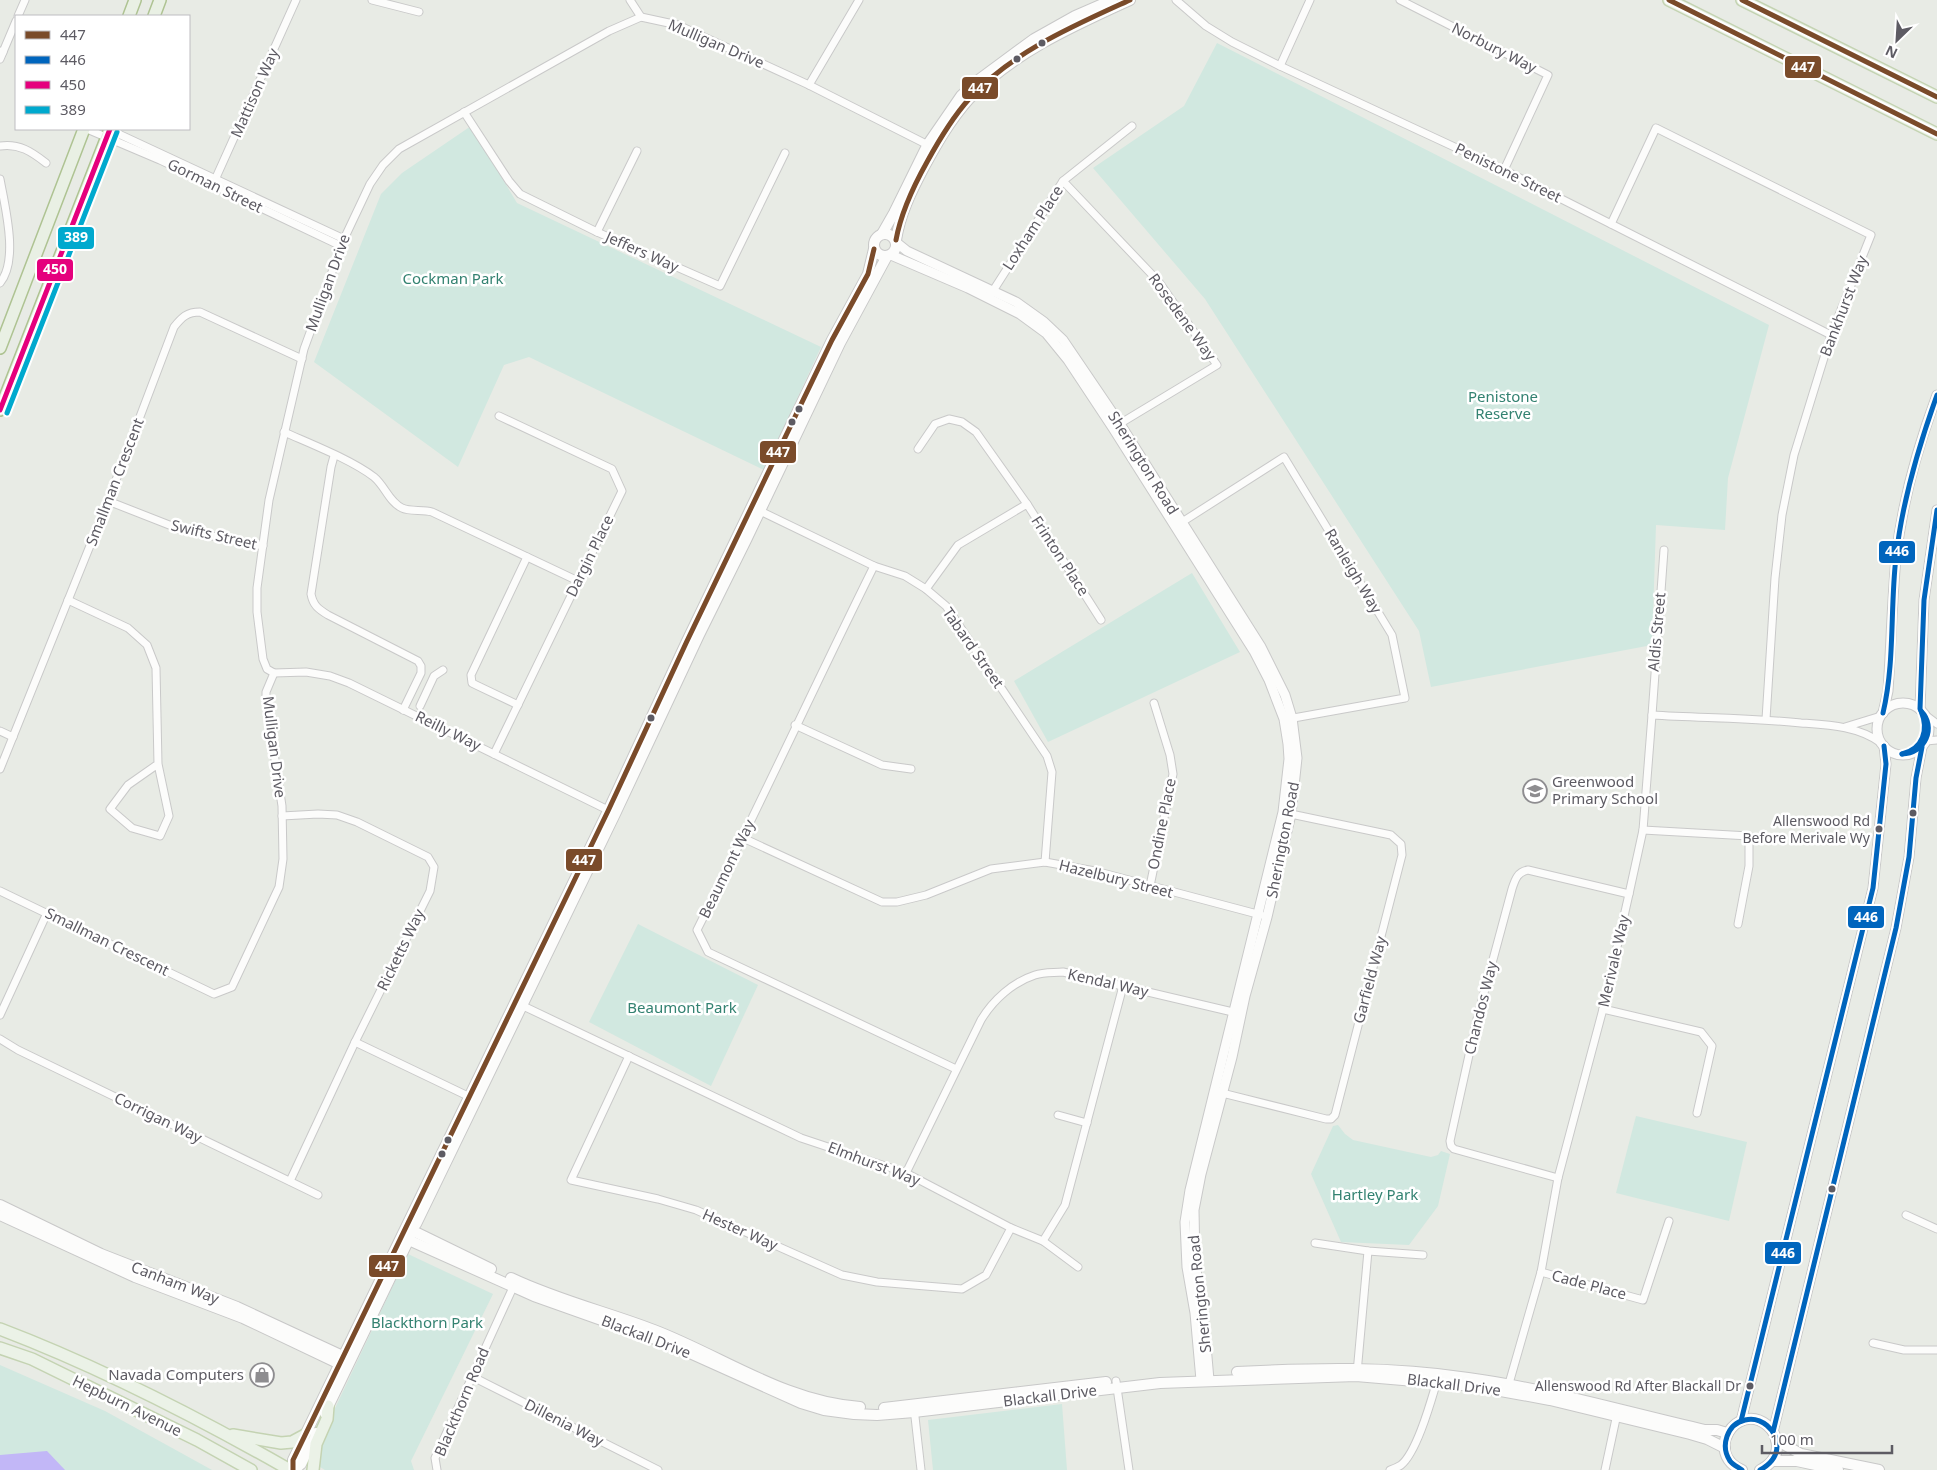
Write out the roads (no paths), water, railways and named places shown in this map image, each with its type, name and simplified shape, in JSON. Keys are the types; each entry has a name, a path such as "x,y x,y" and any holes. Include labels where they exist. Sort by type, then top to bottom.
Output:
{"highway":[{"path":"129,15 135,0"},
{"path":"154,15 160,0"},
{"path":"0,348 86,130"},
{"path":"0,410 109,131"}],"main road":[{"path":"756,509 832,340 868,274 875,240 882,234 894,214 961,96 977,80 1055,26 1105,4 1130,0"},
{"path":"1669,0 1683,3 1937,134"},
{"path":"1742,0 1937,98"},
{"path":"292,1470 301,1464 346,1362 407,1234 612,812 687,641 840,343 889,256 896,250 900,218 931,146"},
{"path":"882,234 890,234 896,241"},
{"path":"874,249 879,255 889,256"},
{"name":"Canham Way","path":"0,1205 101,1254 237,1307 346,1362"},
{"name":"Canham Way","path":"0,1214 99,1262 243,1318 346,1362"},
{"name":"Blackall Drive","path":"407,1234 514,1284 672,1346 801,1403 824,1410 877,1415 914,1408 1117,1384 1205,1377 1357,1372 1437,1378 1507,1388 1550,1400 1728,1433"},
{"name":"Hepburn Avenue","path":"0,1329 38,1343 178,1409 292,1470"},
{"name":"Hepburn Avenue","path":"0,1348 32,1359 197,1440 251,1470"},
{"path":"292,1470 293,1460 305,1435 346,1362"},
{"path":"313,1470 316,1444 327,1419 328,1406"},
{"name":"Blackall Drive","path":"1618,1413 1707,1439 1725,1448"},
{"path":"1742,1470 1734,1465 1728,1465 1725,1448 1728,1433 1732,1427 1741,1421 1757,1420 1765,1423 1775,1436 1801,1454 1880,1470"},
{"path":"226,1434 281,1443 292,1442 305,1435"},
{"path":"1766,1467 1777,1448 1775,1436"},
{"path":"1766,1467 1797,1461 1838,1470"}],"street":[{"path":"18,15 25,0"},
{"name":"Mattison Way","path":"214,182 296,0"},
{"path":"372,0 419,12"},
{"path":"630,0 641,17"},
{"path":"809,84 859,0"},
{"name":"Penistone Street","path":"1176,0 1206,26 1232,42 1504,170 1831,335"},
{"name":"Penistone Street","path":"1183,0 1188,9"},
{"path":"1280,66 1310,0"},
{"name":"Norbury Way","path":"1400,0 1548,75 1504,170"},
{"name":"Mulligan Drive","path":"214,994 232,987 279,887 283,860 282,816 266,700 266,692 274,672 267,669 263,659 257,612 257,588 269,500 302,359 342,242 370,184 383,165 399,149 609,31 641,17 678,25 809,84 931,146"},
{"path":"1,54 15,23"},
{"name":"Jeffers Way","path":"464,112 509,181 520,194 597,232 720,286 785,153"},
{"name":"Loxham Place","path":"991,294 1063,181 1132,126"},
{"name":"Bankhurst Way","path":"1611,224 1656,128 1872,235 1831,335 1794,455 1782,515 1775,578 1766,719"},
{"name":"Gorman Street","path":"109,131 342,242"},
{"path":"0,146 17,146 30,151 46,163"},
{"path":"597,232 637,151"},
{"path":"0,179 5,204 10,255 6,275 0,283"},
{"name":"Rosedene Way","path":"1063,181 1159,282 1217,365 1116,426"},
{"name":"Sherington Road","path":"896,241 907,251 991,294"},
{"name":"Sherington Road","path":"889,256 991,294 1030,311 1055,331 1075,356 1178,525 1261,647 1275,674 1288,719 1297,758 1287,813 1263,916 1257,951 1237,1014 1232,1057 1219,1092 1190,1190 1185,1222 1187,1267 1205,1377"},
{"name":"Smallman Crescent","path":"0,769 108,501 174,327 186,314 200,312 302,359"},
{"path":"1741,1421 1873,888 1886,764 1883,744 1877,728 1888,691 1896,556 1910,486 1926,423 1937,395"},
{"name":"Dargin Place","path":"494,754 622,491 612,469 499,416"},
{"path":"918,449 935,424 949,419 962,422 976,432 1027,504"},
{"path":"284,432 362,469 376,478 392,500 404,509 432,512 578,581"},
{"path":"334,456 311,594 312,602 318,609 328,615 418,661 421,666 421,673 403,710"},
{"name":"Ranleigh Way","path":"1178,525 1284,457 1392,635 1405,698 1288,719"},
{"name":"Swifts Street","path":"108,501 182,530 263,546"},
{"name":"Frinton Place","path":"926,589 958,546 1027,504 1101,620"},
{"name":"Tabard Street","path":"756,509 874,566 906,576 926,589 946,606 1047,756 1052,772 1045,862"},
{"path":"1775,1436 1896,928 1909,856 1916,772 1929,727 1922,711 1924,600 1937,510"},
{"name":"Aldis Street","path":"1652,715 1664,550"},
{"path":"518,705 476,685 472,682 471,675 527,557"},
{"name":"Beaumont Way","path":"874,566 697,930 708,952 956,1070"},
{"path":"68,600 128,628 147,644 156,668 158,764 169,816 160,836 132,828 110,809 128,785 158,764"},
{"path":"420,706 434,676 443,670"},
{"name":"Reilly Way","path":"274,672 306,672 330,676 349,683 612,812"},
{"name":"Ondine Place","path":"1150,886 1172,774 1170,755 1154,703"},
{"path":"1845,727 1882,715 1890,707 1902,703 1911,704 1937,724"},
{"path":"1652,715 1766,719 1845,727 1866,733 1892,752 1903,755 1913,753 1924,744 1937,740"},
{"name":"Merivale Way","path":"1507,1388 1541,1272 1558,1178 1603,1009 1643,830 1652,715"},
{"path":"796,725 882,765 911,768"},
{"path":"0,731 13,737"},
{"name":"Garfield Way","path":"1219,1092 1326,1119 1331,1119 1335,1115 1402,855 1400,844 1391,835 1287,813"},
{"name":"Ricketts Way","path":"282,816 337,815 356,822 428,858 434,867 430,891 290,1181"},
{"path":"1643,830 1749,836 1749,866 1738,924"},
{"name":"Hazelbury Street","path":"743,838 882,902 898,902 926,895 991,869 1045,862 1095,872 1263,916"},
{"name":"Chandos Way","path":"1558,1178 1454,1149 1450,1146 1477,1019 1512,890 1516,877 1521,871 1528,870 1629,894"},
{"name":"Smallman Crescent","path":"0,891 214,994"},
{"path":"0,1015 47,913"},
{"name":"Kendal Way","path":"906,1174 956,1070 989,1008 1012,986 1036,974 1063,972 1237,1014"},
{"path":"1078,1268 1043,1241 1065,1205 1123,986"},
{"name":"Elmhurst Way","path":"518,1004 801,1138 906,1174 1011,1228 1043,1241"},
{"path":"1603,1009 1701,1032 1712,1046 1697,1113"},
{"name":"Corrigan Way","path":"0,1039 18,1050 318,1195"},
{"path":"356,1042 472,1098"},
{"name":"Hester Way","path":"629,1056 571,1180 658,1199 696,1210 842,1276 877,1282 962,1289 986,1275 1011,1228"},
{"path":"1058,1115 1086,1123"},
{"path":"1906,1215 1937,1229"},
{"name":"Cade Place","path":"1541,1272 1644,1300 1670,1221"},
{"path":"1315,1243 1368,1251 1423,1255"},
{"path":"1357,1372 1368,1251"},
{"name":"Blackthorn Road","path":"437,1470 435,1458 514,1284"},
{"path":"1873,1343 1904,1350 1937,1350"},
{"name":"Dillenia Way","path":"471,1376 658,1470"},
{"path":"1390,1470 1401,1465 1412,1449 1422,1428 1437,1378"},
{"path":"1117,1384 1130,1470"},
{"path":"914,1408 921,1470"},
{"path":"1605,1470 1618,1413"}],"place":[{"name":"Greenwood Primary School","path":"1535,791"},
{"name":"Allenswood Rd Before Merivale Wy","path":"1879,829"},
{"name":"Navada Computers","path":"262,1375"},
{"name":"Allenswood Rd After Blackall Dr","path":"1750,1386"}],"park label":[{"name":"Cockman Park","path":"453,279"},
{"name":"Penistone Reserve","path":"1503,406"},
{"name":"Beaumont Park","path":"682,1008"},
{"name":"Hartley Park","path":"1375,1195"},
{"name":"Blackthorn Park","path":"427,1323"}]}
